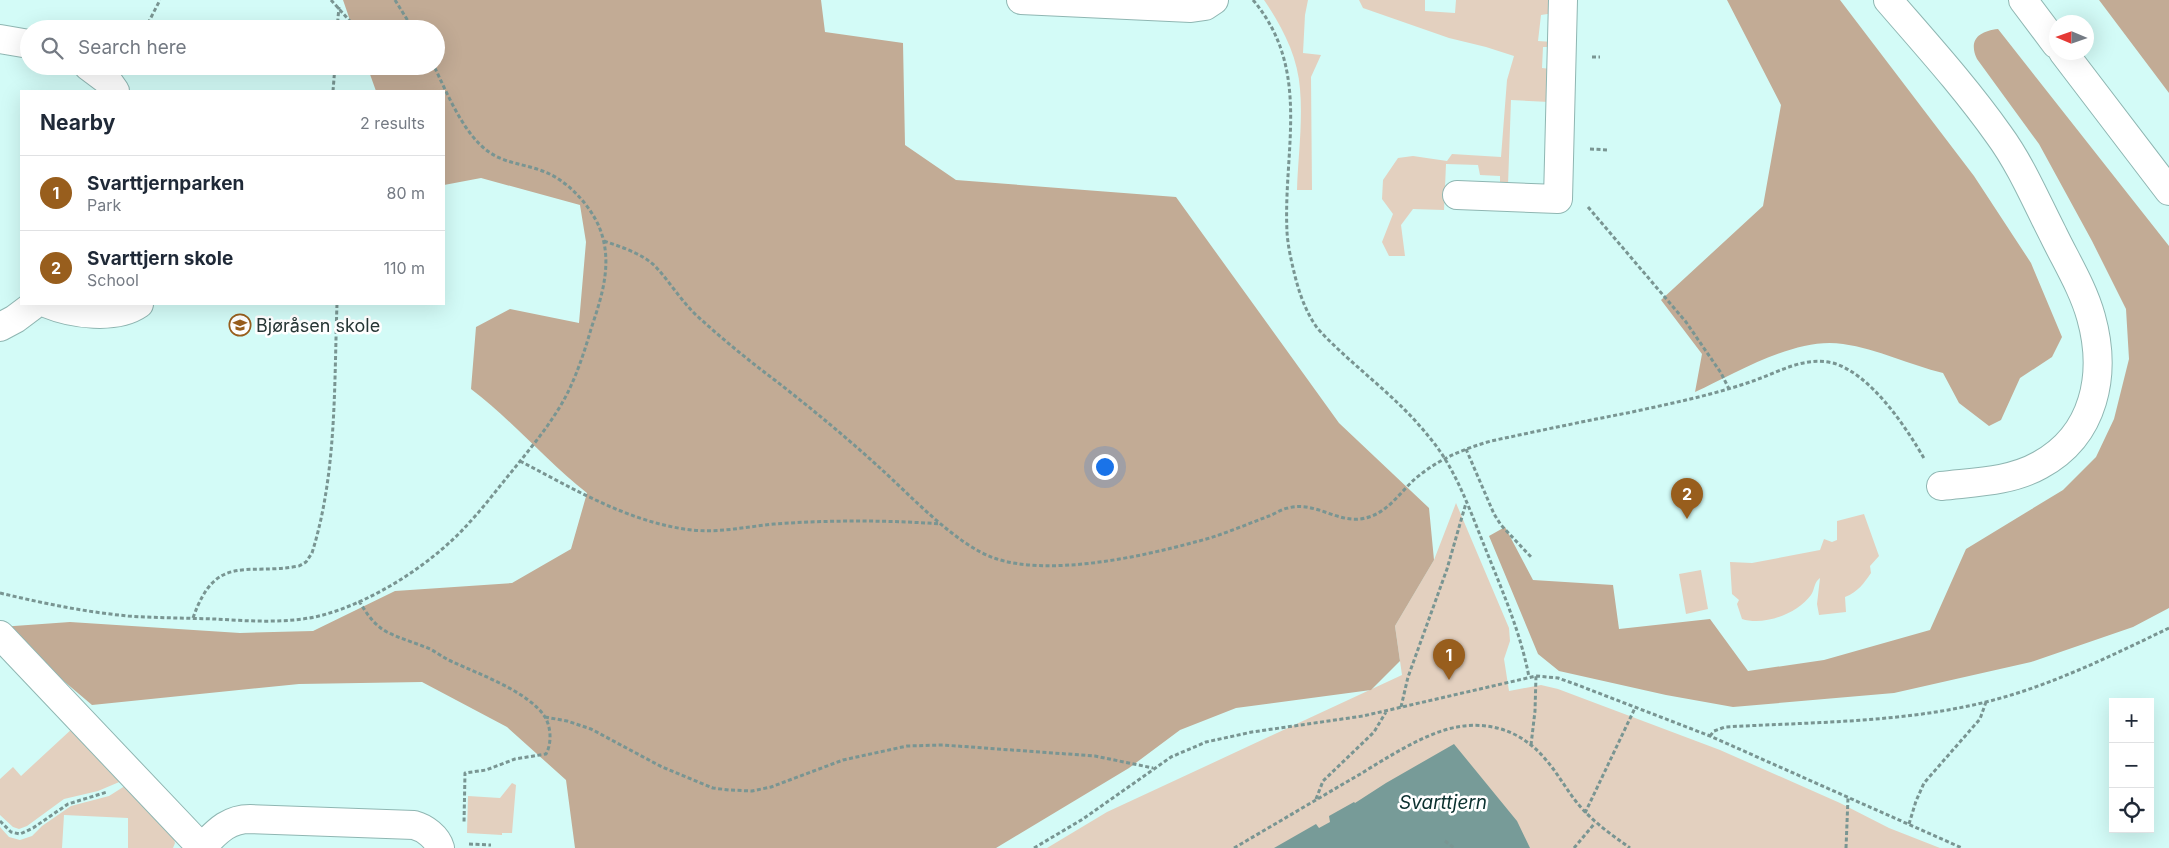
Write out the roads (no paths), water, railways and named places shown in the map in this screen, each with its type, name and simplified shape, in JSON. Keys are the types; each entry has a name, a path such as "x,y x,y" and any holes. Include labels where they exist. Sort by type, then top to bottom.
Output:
{"street":[{"path":"1021,0 1191,8 1206,6 1214,0"},
{"path":"1456,195 1558,199 1563,0"},
{"path":"1888,0 1968,95 2005,145 2037,201 2079,288 2090,316 2097,351 2097,378 2092,400 2077,434 2061,450 2041,465 2020,475 1940,486"},
{"path":"2022,0 2049,35"},
{"path":"0,39 20,42"},
{"path":"2069,60 2169,191"},
{"path":"100,75 108,81 114,90"},
{"path":"0,327 15,319 34,305"},
{"path":"51,305 71,312 85,313 128,310 137,305"},
{"path":"0,635 199,847 226,825 236,820 250,819 414,825 428,832 439,842 440,848"}],"water":[{"name":"Svarttjern","path":"1454,744 1517,821 1530,848 1274,848 1316,824 1319,828 1330,822 1329,816 1355,803"}],"place":[{"name":"Bjøråsen skole","path":"240,325"},
{"name":"Svarttjern skole","path":"1687,519"},
{"name":"Svarttjernparken","path":"1449,680"}]}
